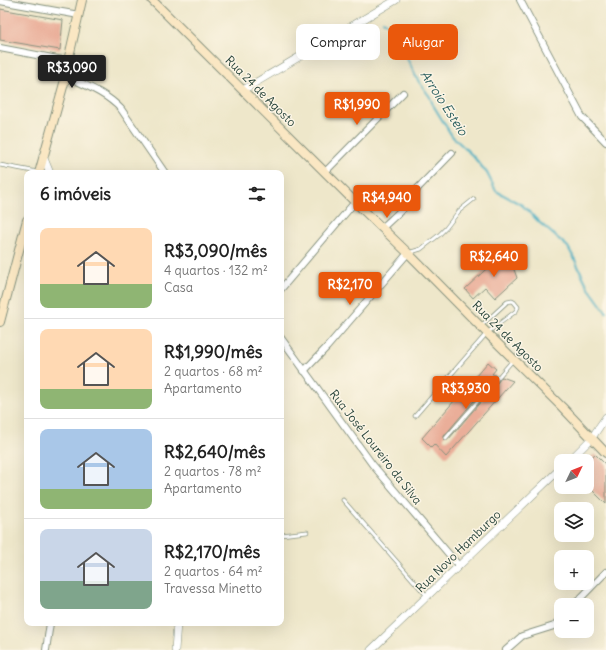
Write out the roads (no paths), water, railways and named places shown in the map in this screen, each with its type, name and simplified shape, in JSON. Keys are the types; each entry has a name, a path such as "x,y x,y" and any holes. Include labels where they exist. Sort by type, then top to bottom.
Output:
{"main road":[{"path":"40,170 66,76 82,0"},
{"name":"Rua 24 de Agosto","path":"152,0 408,253 606,453"},
{"path":"0,322 2,302 24,230"}],"street":[{"path":"243,90 396,0"},
{"path":"520,0 582,117 606,142"},
{"path":"0,2 78,15"},
{"path":"0,48 68,61"},
{"path":"66,76 114,101 163,170"},
{"path":"325,172 403,93"},
{"path":"382,228 410,202 413,194 418,188 452,153"},
{"path":"43,156 49,170"},
{"path":"284,285 355,202"},
{"path":"304,371 327,347 408,253"},
{"name":"Rua José Loureiro da Silva","path":"284,342 372,464 459,566"},
{"path":"576,454 592,439 606,417"},
{"name":"Rua Novo Hamburgo","path":"371,650 554,475"},
{"path":"581,598 606,572"},
{"path":"46,650 50,626"},
{"path":"175,650 177,626"},
{"path":"506,650 522,636 554,626"}],"lane":[{"path":"0,165 24,170"},
{"path":"408,253 421,249 439,235 459,211 474,199"},
{"path":"415,416 487,334 516,311 518,307 512,301 507,302 481,326"},
{"path":"446,438 514,359"},
{"path":"343,500 427,596"},
{"path":"284,535 307,532"}],"waterway":[{"name":"Arroio Esteio","path":"383,21 390,27 398,39 417,79 430,97 433,105 452,136 473,156 487,173 496,191 522,205 568,247 588,287 606,312"}]}
